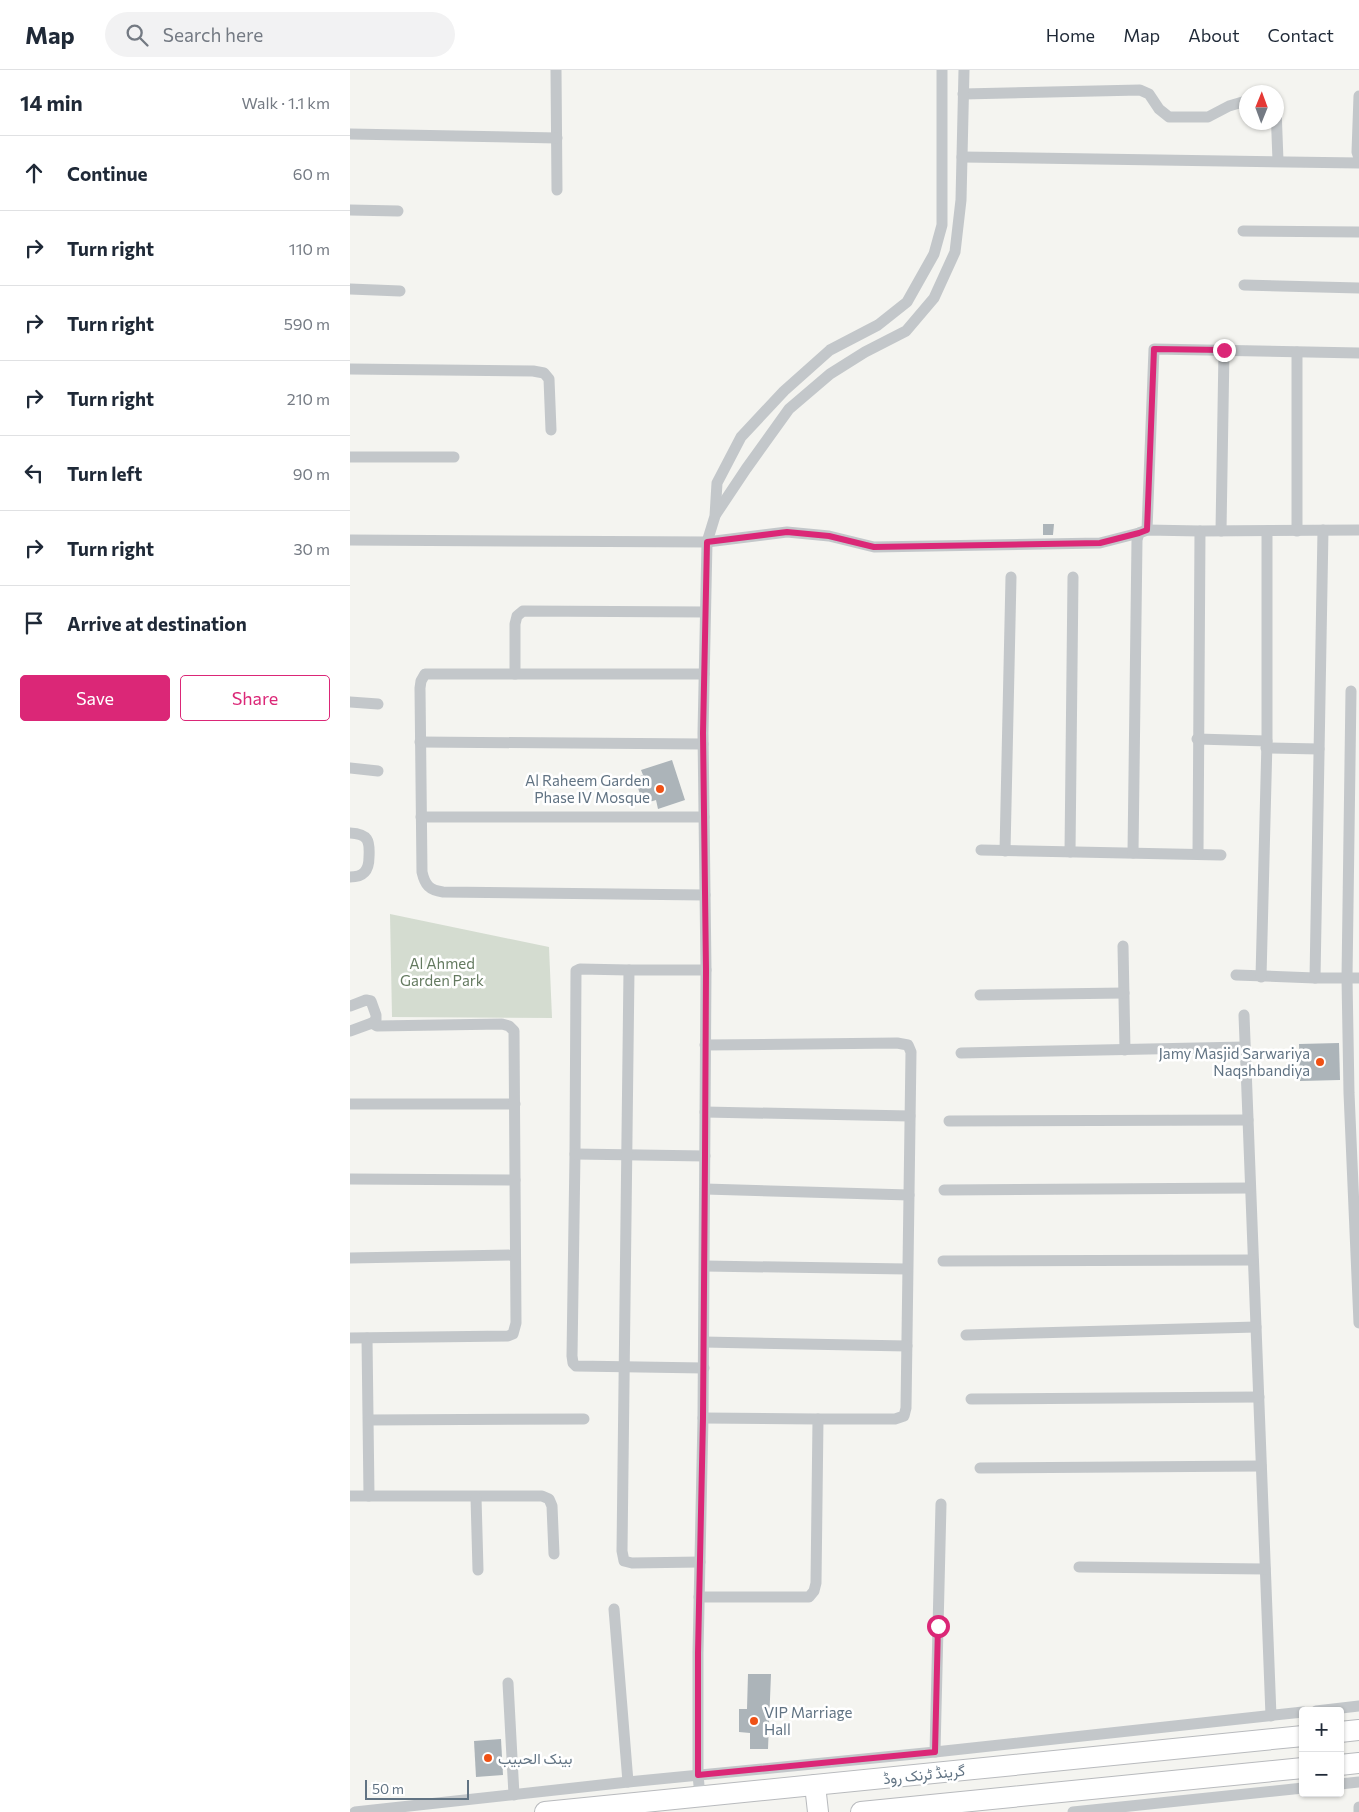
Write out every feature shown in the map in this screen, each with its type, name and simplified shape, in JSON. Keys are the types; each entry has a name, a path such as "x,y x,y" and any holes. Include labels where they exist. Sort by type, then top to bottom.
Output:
{"highway":[{"path":"1344,1732 1359,1730"},
{"name":"گرینڈ ٹرنک روڈ","path":"545,1812 1299,1736"},
{"path":"1344,1764 1359,1763"},
{"name":"گرینڈ ٹرنک روڈ","path":"861,1812 1030,1804 1299,1769"},
{"path":"815,1785 818,1812"}],"street":[{"path":"556,70 557,190"},
{"path":"700,1796 698,1775 699,1597 704,1368 706,970 703,744 707,542 715,516 717,483 740,437 784,391 830,350 878,325 907,302 934,254 942,225 942,70"},
{"path":"715,516 789,409 830,374 865,352 906,331 934,298 954,252 961,200 964,70"},
{"path":"963,94 1140,90 1149,94 1159,109 1169,116 1208,117 1239,103"},
{"path":"1359,96 1357,152 1359,158"},
{"path":"1277,130 1278,161"},
{"path":"350,134 557,138"},
{"path":"962,157 1359,163"},
{"path":"942,199 961,200"},
{"path":"350,210 398,211"},
{"path":"1243,231 1359,232"},
{"path":"1244,284 1359,288"},
{"path":"350,289 400,291"},
{"path":"1133,853 1137,540 1143,531 1154,349 1359,352"},
{"path":"1221,531 1224,350"},
{"path":"1296,531 1297,352"},
{"path":"350,369 533,371 544,373 549,379 551,430"},
{"path":"350,457 454,457"},
{"path":"1315,978 1324,530"},
{"path":"350,540 707,542 787,532 829,536 874,547 1100,543 1143,531 1359,530"},
{"path":"1198,854 1197,739 1200,531"},
{"path":"1261,977 1267,745 1267,531"},
{"path":"1005,851 1011,577"},
{"path":"1070,852 1072,577"},
{"path":"515,674 517,616 523,611 705,612"},
{"path":"704,674 425,674 421,680 420,688 420,742 422,872 424,883 433,890 443,892 705,895"},
{"path":"1351,690 1354,1092 1359,1323"},
{"path":"350,702 378,704"},
{"path":"1197,739 1319,749"},
{"path":"420,742 703,744"},
{"path":"350,768 378,771"},
{"path":"421,817 704,817"},
{"path":"350,833 364,836 368,839 370,845 369,865 365,872 360,876 350,877"},
{"path":"981,850 1221,855"},
{"path":"1124,946 1125,1050"},
{"path":"704,1368 576,1366 573,1363 572,1356 576,971 580,969 706,970"},
{"path":"628,970 622,1551 624,1561 632,1563 700,1562"},
{"path":"1236,975 1353,978"},
{"path":"980,996 1124,993"},
{"path":"350,1006 366,1000 371,1001 376,1015 376,1020 372,1024 350,1032"},
{"path":"1244,1015 1271,1716"},
{"path":"350,1338 508,1336 513,1334 516,1324 514,1031 509,1026 502,1024 377,1026 372,1024"},
{"path":"703,1418 895,1419 904,1416 906,1408 911,1052 908,1045 897,1043 705,1045"},
{"path":"961,1053 1245,1047"},
{"path":"350,1104 515,1104"},
{"path":"705,1112 910,1116"},
{"path":"950,1121 1248,1120"},
{"path":"575,1154 705,1156"},
{"path":"350,1179 515,1180"},
{"path":"944,1190 1250,1188"},
{"path":"705,1190 909,1195"},
{"path":"350,1258 515,1255"},
{"path":"943,1261 1253,1260"},
{"path":"704,1266 908,1269"},
{"path":"966,1335 1256,1327"},
{"path":"367,1338 370,1496"},
{"path":"704,1342 907,1346"},
{"path":"971,1399 1259,1398"},
{"path":"369,1420 584,1419"},
{"path":"699,1597 809,1597 814,1591 816,1583 818,1419"},
{"path":"980,1468 1261,1466"},
{"path":"350,1496 542,1496 549,1499 552,1506 554,1554"},
{"path":"476,1497 478,1570"},
{"path":"935,1752 941,1504"},
{"path":"1079,1567 1265,1569"},
{"path":"614,1609 628,1782"},
{"path":"508,1683 514,1795"},
{"path":"1344,1708 1359,1706"},
{"path":"355,1812 1299,1712"},
{"path":"1344,1784 1359,1782"},
{"path":"1073,1812 1299,1788"},
{"path":"1358,1812 1359,1807"}],"green space":[{"name":"Al Ahmed Garden Park","path":"390,914 549,947 552,1018 392,1017"}],"building":[{"path":"1043,524 1054,524 1053,535 1043,535"},
{"name":"Al Raheem Garden Phase IV Mosque","path":"672,760 685,800 658,809 656,800 643,804 635,778 643,775 641,770"},
{"name":"Jamy Masjid Sarwariya Naqshbandiya","path":"1339,1043 1340,1080 1300,1081 1299,1044"},
{"name":"VIP Marriage Hall","path":"748,1674 771,1674 768,1749 750,1749 750,1733 739,1732 739,1709 747,1709"},
{"name":"بينک الحبيب","path":"501,1739 503,1775 476,1777 474,1741"}],"place":[{"name":"Al Raheem Garden Phase IV Mosque","path":"660,789"},
{"name":"Jamy Masjid Sarwariya Naqshbandiya","path":"1320,1062"},
{"name":"VIP Marriage Hall","path":"754,1721"},
{"name":"بينک الحبيب","path":"488,1758"}],"route":[{"path":"938,1626 935,1752 698,1775 706,970 703,733 707,542 787,532 829,536 874,547 1100,543 1139,533 1147,530 1154,349 1224,350"}]}
